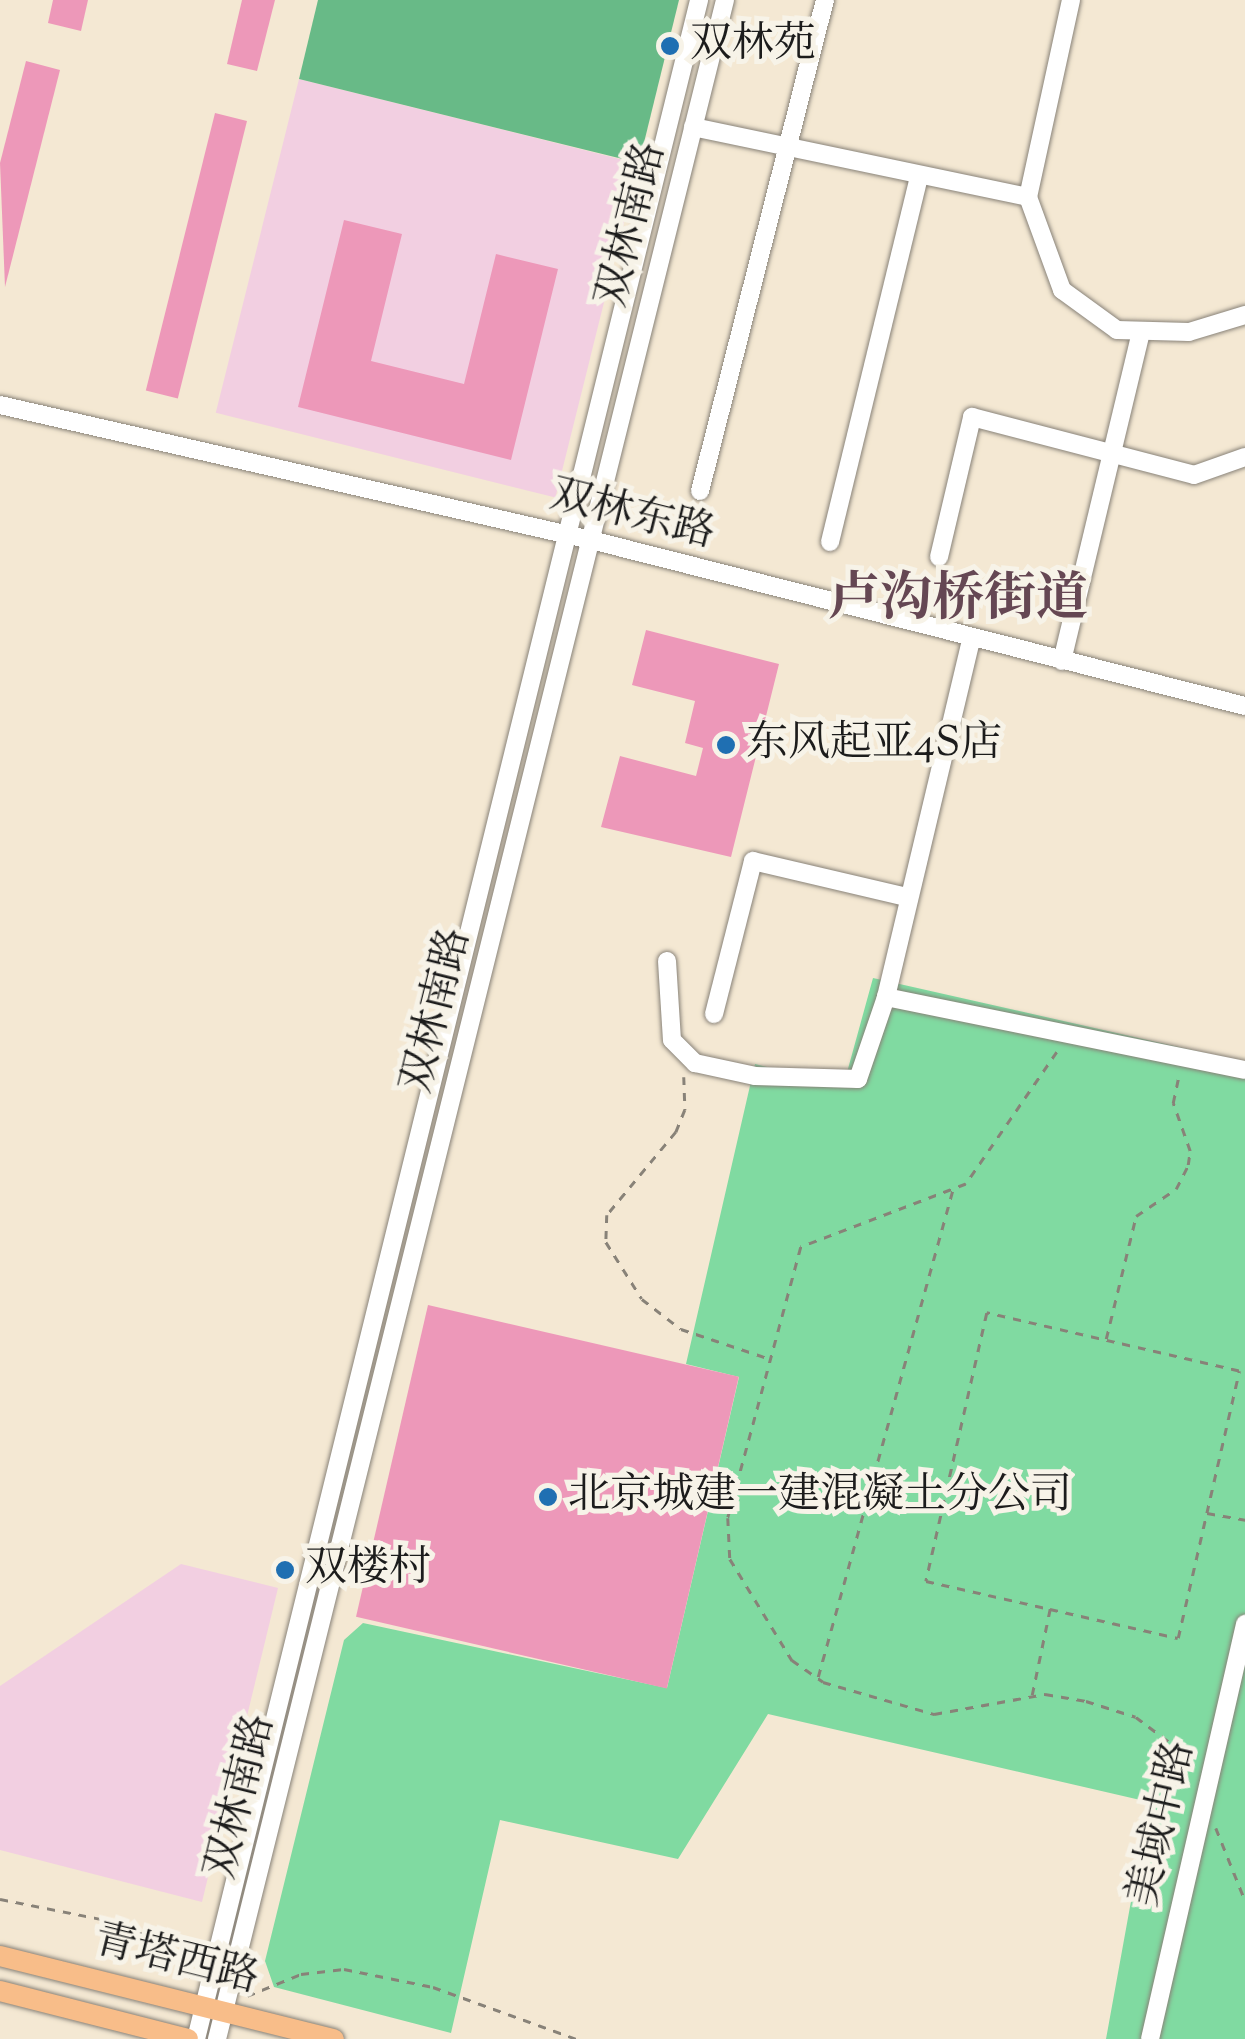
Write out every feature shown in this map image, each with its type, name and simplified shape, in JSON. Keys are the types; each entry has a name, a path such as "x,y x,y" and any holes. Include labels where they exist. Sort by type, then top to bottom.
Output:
{"main road":[{"name":"青塔西路","path":"0,1956 334,2039"},
{"name":"青塔西路","path":"0,1990 147,2034 188,2039"}],"street":[{"name":"双林南路","path":"196,2039 699,0"},
{"name":"双林南路","path":"218,2039 725,0"},
{"path":"700,491 825,0"},
{"path":"1071,0 1028,197 1062,290 1117,330 1189,332 1245,316"},
{"path":"693,127 1028,197"},
{"path":"830,542 919,176"},
{"path":"1062,662 1141,333"},
{"name":"双林东路","path":"0,406 591,540 970,640 1245,706"},
{"path":"938,557 972,417 1194,475 1245,458"},
{"path":"667,961 672,1040 683,1055 755,1076 858,1079 886,997 970,640"},
{"path":"714,1014 752,861 907,897"},
{"path":"886,997 1245,1070"},
{"name":"美域中路","path":"1150,2039 1245,1624"}],"path":[{"path":"1070,1033 976,1172 953,1187 801,1248 768,1358 728,1518 730,1558 792,1660 818,1678 934,1714 1032,1696 1086,1701 1136,1717 1184,1753 1245,1900"},
{"path":"683,1055 681,1121 607,1215 606,1242 618,1270 642,1299 681,1329 768,1358"},
{"path":"1105,1340 1136,1216 1176,1188 1188,1166 1190,1151 1173,1102 1184,1057"},
{"path":"818,1678 953,1187"},
{"path":"987,1313 1239,1371 1206,1512 1178,1638 926,1580 987,1313"},
{"path":"1206,1512 1245,1520"},
{"path":"1032,1696 1050,1609"},
{"path":"0,1899 122,1923 166,1946 188,1965 203,2006"},
{"path":"225,2010 262,1986 344,1969 433,1987 577,2039"}],"shaded area":[{"path":"299,79 639,164 555,497 216,413"},
{"path":"181,1564 278,1588 202,1902 0,1850 0,1686"}],"green space":[{"path":"318,0 679,0 639,163 299,79"},
{"path":"873,978 1245,1062 1245,2039 1106,2039 1149,1802 768,1714 678,1859 500,1820 451,2033 274,1987 265,1961 344,1640 363,1623 667,1688 739,1377 686,1364 755,1064 843,1087"}],"building":[{"path":"53,0 88,0 81,31 48,23"},
{"path":"242,0 275,0 257,71 227,64"},
{"path":"26,61 60,70 5,287 0,163"},
{"path":"215,113 247,121 178,398 146,391"},
{"path":"344,220 402,234 371,361 464,384 496,254 558,269 511,460 298,407"},
{"name":"东风起亚4S店","path":"646,630 779,664 731,857 601,827 620,756 696,776 703,748 685,743 695,701 632,685"},
{"name":"北京城建一建混凝土分公司","path":"428,1305 739,1377 667,1689 356,1617"}],"place":[{"name":"双林苑","path":"670,46"},
{"name":"东风起亚4S店","path":"726,745"},
{"name":"北京城建一建混凝土分公司","path":"548,1497"},
{"name":"双楼村","path":"285,1570"}],"district":[{"name":"卢沟桥街道","path":"958,602"}]}
